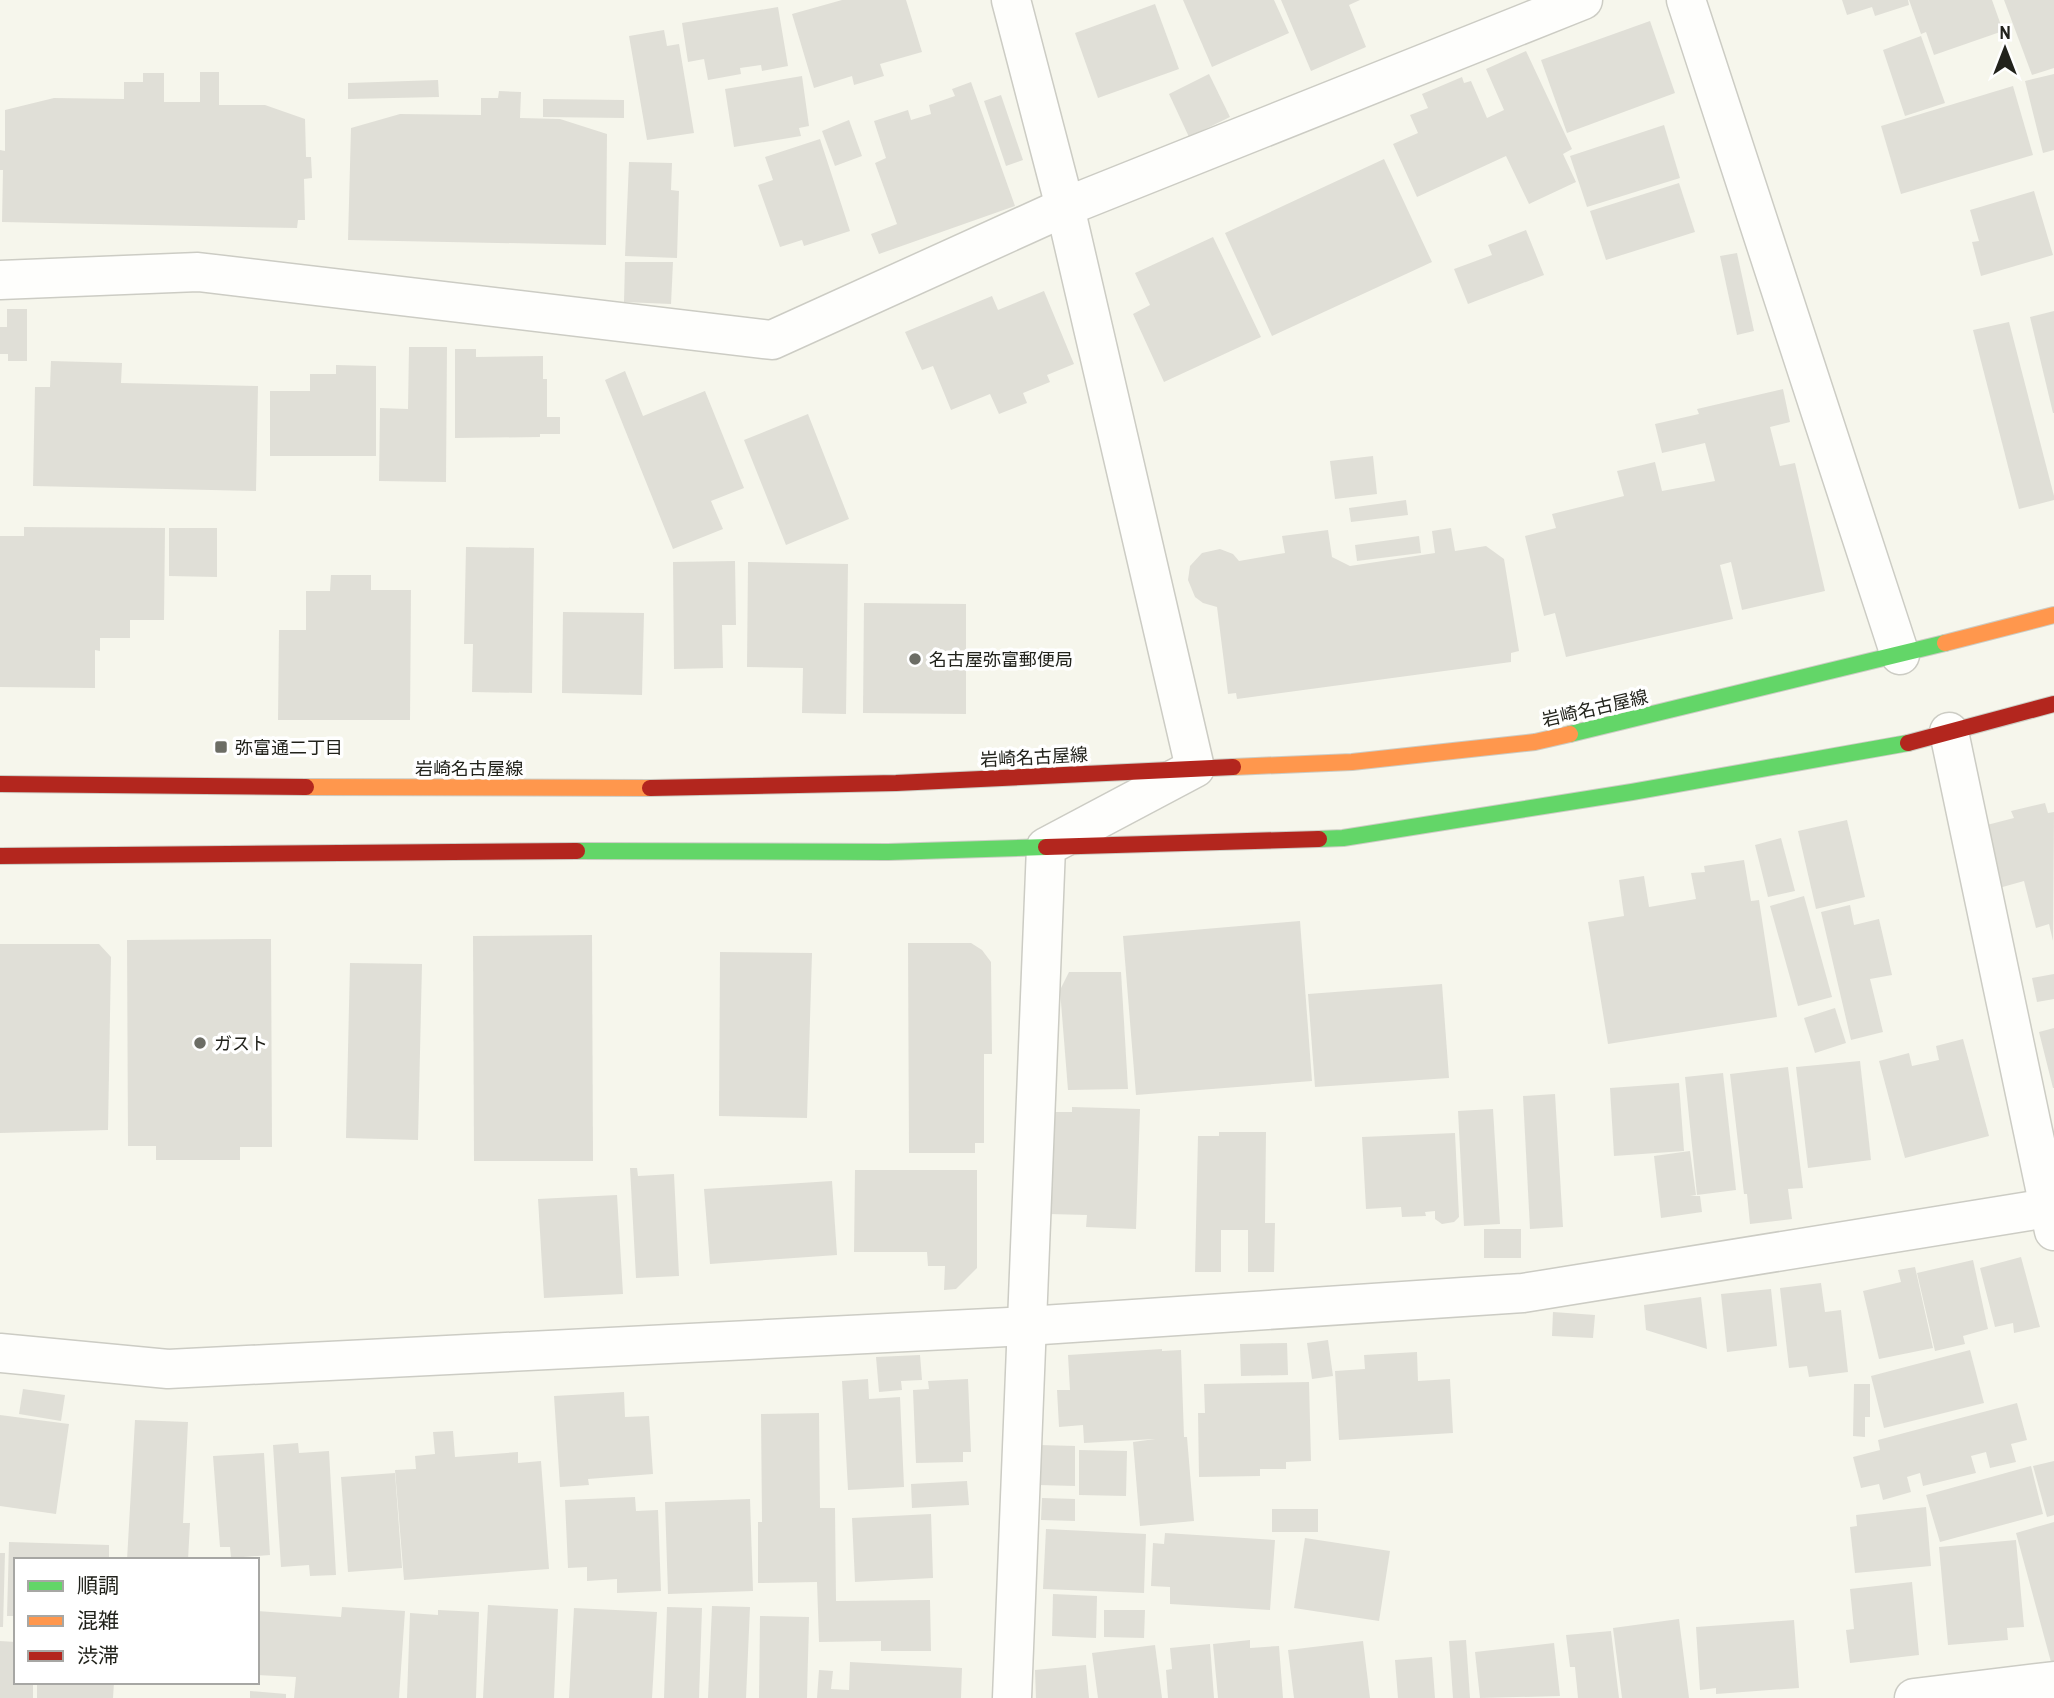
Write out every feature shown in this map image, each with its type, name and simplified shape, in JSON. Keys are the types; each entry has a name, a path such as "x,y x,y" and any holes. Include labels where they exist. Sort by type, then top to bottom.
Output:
{"main road":[{"name":"岩崎名古屋線","path":"0,784 584,789 896,783 1352,762 1535,742 1900,655 2054,615"},
{"path":"0,856 645,850 888,852 1343,838 1632,792 1912,742 2054,704"}],"street":[{"path":"1011,0 1065,207 1195,768 1046,847 1012,1698"},
{"path":"0,280 198,272 772,340 1065,207 1583,0"},
{"path":"1686,0 1900,655"},
{"path":"0,1353 168,1369 1027,1326 1523,1293 2052,1216 1949,732"},
{"path":"1914,1698 2054,1681"}],"building":[{"path":"842,0 906,0 922,52 880,64 884,76 854,85 852,76 814,88 792,14"},
{"path":"1183,0 1274,0 1289,33 1212,67"},
{"path":"1281,0 1360,0 1349,5 1366,47 1311,71"},
{"path":"1842,0 1908,0 1909,5 1875,16 1872,7 1847,15"},
{"path":"1909,0 1992,0 2003,31 1934,55 1926,32 1921,34"},
{"path":"2004,0 2054,0 2054,68 2032,75"},
{"path":"1155,4 1179,69 1098,98 1075,33"},
{"path":"778,7 788,66 762,71 761,65 740,68 741,74 708,80 704,59 688,62 682,23"},
{"path":"1650,21 1675,93 1567,133 1541,60"},
{"path":"664,30 667,46 679,44 694,133 647,140 629,36"},
{"path":"1921,36 1945,103 1905,116 1883,50"},
{"path":"1526,51 1572,149 1563,154 1576,182 1529,204 1506,156 1417,197 1393,144 1418,133 1410,115 1428,108 1422,94 1462,77 1464,83 1471,81 1487,118 1504,110 1486,69"},
{"path":"200,72 219,72 219,105 265,105 305,119 306,157 311,157 312,178 304,179 305,220 298,220 297,228 2,222 3,170 0,170 0,150 5,151 5,110 54,98 124,99 124,82 143,82 143,73 164,73 164,102 200,102"},
{"path":"1209,74 1230,117 1189,137 1169,94"},
{"path":"2054,74 2054,150 2043,153 2025,81"},
{"path":"802,76 809,126 799,128 801,136 734,147 725,89"},
{"path":"438,80 439,97 348,99 348,83"},
{"path":"971,82 1015,206 879,254 871,234 897,224 875,163 886,158 874,121 908,110 911,120 931,114 929,105 955,96 952,89"},
{"path":"2013,86 2033,155 1901,194 1881,126"},
{"path":"499,91 521,92 520,118 560,119 607,134 606,245 348,240 351,128 400,114 481,115 481,98 498,98"},
{"path":"1001,95 1023,160 1006,166 984,101"},
{"path":"543,99 624,100 624,118 543,117"},
{"path":"849,120 862,156 835,166 822,131"},
{"path":"1664,125 1680,178 1587,207 1570,156"},
{"path":"820,139 850,231 804,246 802,240 780,247 758,185 773,180 765,157"},
{"path":"1384,159 1432,262 1272,336 1225,233"},
{"path":"629,162 672,163 671,190 679,191 677,258 625,256"},
{"path":"1679,183 1695,232 1606,260 1590,211"},
{"path":"2034,191 2053,255 1981,276 1972,242 1979,241 1970,210"},
{"path":"1526,230 1544,275 1468,304 1454,269 1492,255 1488,245"},
{"path":"1213,237 1261,337 1164,382 1133,314 1150,305 1135,273"},
{"path":"1737,253 1754,331 1737,335 1720,256"},
{"path":"625,262 673,262 671,304 624,302"},
{"path":"1044,291 1074,364 1047,375 1050,382 1023,393 1027,403 999,414 990,394 951,410 933,366 922,370 905,332 992,296 998,310"},
{"path":"7,309 27,309 27,361 8,361 8,354 0,354 0,327 7,327"},
{"path":"2054,311 2054,413 2053,413 2030,317"},
{"path":"2009,322 2054,496 2054,500 2019,509 1973,330"},
{"path":"409,347 447,347 446,482 379,481 380,408 408,409"},
{"path":"455,349 476,349 476,357 543,356 543,379 547,379 547,417 560,417 560,434 540,434 540,437 455,438"},
{"path":"51,361 122,363 121,383 258,386 256,491 33,486 35,387 50,387"},
{"path":"336,365 376,366 376,456 270,456 270,391 310,391 310,374 336,374"},
{"path":"625,371 643,416 705,391 744,488 711,501 723,529 673,549 605,380"},
{"path":"1783,389 1790,422 1770,427 1780,466 1795,463 1825,591 1742,610 1731,562 1720,565 1733,619 1566,657 1555,613 1544,616 1525,536 1556,528 1552,514 1624,496 1617,471 1655,462 1662,491 1715,481 1705,443 1662,453 1655,424 1699,414 1697,409"},
{"path":"808,414 849,519 786,545 744,440"},
{"path":"1373,456 1377,494 1335,499 1330,461"},
{"path":"1406,500 1408,515 1351,522 1349,508"},
{"path":"24,527 165,528 164,620 130,620 130,638 100,638 100,651 95,650 95,688 0,687 0,536 24,536"},
{"path":"169,528 217,528 217,577 169,576"},
{"path":"1451,528 1455,551 1486,546 1504,559 1519,651 1511,653 1511,662 1237,699 1236,693 1228,694 1217,607 1203,603 1195,597 1188,580 1190,566 1202,553 1220,549 1233,554 1239,561 1285,553 1282,536 1328,530 1332,557 1350,566 1435,553 1432,531"},
{"path":"1419,536 1421,553 1357,561 1355,545"},
{"path":"466,547 534,548 532,693 472,692 473,644 464,644"},
{"path":"735,561 736,625 722,625 723,668 674,669 673,562"},
{"path":"748,562 848,564 846,714 802,713 803,668 747,667"},
{"path":"331,575 371,575 371,590 411,590 410,720 278,720 279,630 306,630 306,591 330,591"},
{"path":"864,603 966,604 966,714 863,713"},
{"path":"563,612 644,613 642,695 562,693"},
{"path":"2045,803 2048,813 2054,812 2053,941 2049,924 2036,928 2024,881 1999,888 1983,826 2014,818 2011,811"},
{"path":"1847,820 1865,897 1816,909 1798,831"},
{"path":"1781,838 1795,891 1768,897 1755,845"},
{"path":"1744,860 1751,901 1759,900 1777,1017 1608,1044 1588,922 1624,916 1619,880 1644,876 1649,907 1696,899 1691,873 1705,872 1704,866"},
{"path":"1804,896 1832,997 1798,1006 1770,906"},
{"path":"1850,905 1854,925 1879,919 1892,975 1870,979 1883,1032 1851,1040 1821,912"},
{"path":"1300,921 1312,1081 1136,1095 1123,936"},
{"path":"592,935 593,1161 474,1161 473,936"},
{"name":"ガスト","path":"271,939 272,1147 240,1147 240,1160 156,1160 156,1146 128,1146 127,940"},
{"path":"908,943 971,943 982,950 991,962 992,1054 984,1054 984,1143 975,1143 975,1153 909,1153"},
{"path":"0,944 99,944 111,957 108,1130 0,1133"},
{"path":"720,952 812,953 807,1118 719,1116"},
{"path":"350,963 422,964 418,1140 346,1138"},
{"path":"1069,972 1121,972 1128,1089 1068,1090 1060,990"},
{"path":"2054,974 2054,999 2037,1002 2032,978"},
{"path":"1442,984 1449,1078 1315,1087 1308,994"},
{"path":"1835,1008 1846,1043 1815,1053 1804,1018"},
{"path":"2054,1028 2054,1088 2053,1088 2039,1032"},
{"path":"1963,1039 1989,1136 1905,1158 1879,1061 1909,1053 1912,1066 1939,1060 1936,1046"},
{"path":"1860,1061 1871,1160 1808,1168 1796,1067"},
{"path":"1788,1067 1803,1188 1788,1189 1792,1219 1750,1224 1730,1074"},
{"path":"1723,1073 1736,1190 1697,1195 1685,1077"},
{"path":"1679,1083 1684,1151 1614,1156 1610,1088"},
{"path":"1555,1094 1563,1227 1530,1229 1523,1096"},
{"path":"1072,1107 1140,1109 1136,1229 1086,1227 1087,1215 1049,1214 1053,1112 1072,1112"},
{"path":"1493,1109 1500,1224 1464,1226 1458,1111"},
{"path":"1219,1132 1266,1132 1265,1223 1275,1223 1274,1272 1248,1272 1248,1230 1221,1230 1221,1272 1195,1272 1198,1136 1219,1136"},
{"path":"1455,1133 1459,1217 1454,1222 1442,1224 1435,1219 1435,1211 1425,1212 1426,1216 1402,1217 1401,1207 1366,1209 1362,1137"},
{"path":"1690,1151 1696,1195 1690,1196 1700,1196 1702,1212 1661,1218 1654,1156"},
{"path":"630,1168 637,1168 638,1176 674,1174 679,1276 636,1278"},
{"path":"855,1170 977,1170 977,1268 956,1289 944,1290 945,1266 928,1266 927,1252 854,1252"},
{"path":"832,1181 837,1255 710,1264 704,1189"},
{"path":"617,1195 623,1294 544,1298 538,1199"},
{"path":"1484,1229 1521,1229 1521,1258 1484,1258"},
{"path":"2021,1257 2040,1327 2014,1333 2013,1323 1995,1327 1980,1268"},
{"path":"1973,1260 1988,1329 1963,1336 1965,1344 1935,1351 1917,1273"},
{"path":"1915,1267 1933,1348 1879,1359 1863,1291 1901,1282 1898,1270"},
{"path":"1821,1283 1825,1312 1841,1310 1848,1372 1809,1377 1807,1366 1789,1368 1780,1288"},
{"path":"1771,1289 1777,1346 1727,1352 1721,1294"},
{"path":"1701,1297 1707,1349 1646,1330 1644,1305"},
{"path":"1553,1312 1595,1315 1593,1338 1552,1336"},
{"path":"1328,1340 1333,1376 1312,1379 1307,1343"},
{"path":"1287,1343 1288,1375 1241,1376 1240,1344"},
{"path":"1181,1350 1184,1437 1187,1437 1194,1521 1140,1526 1133,1442 1155,1439 1084,1443 1083,1425 1059,1427 1057,1390 1070,1390 1068,1355"},
{"path":"1970,1350 1984,1403 1884,1428 1871,1376"},
{"path":"1417,1352 1418,1381 1450,1379 1453,1433 1339,1440 1335,1371 1365,1369 1364,1355"},
{"path":"920,1355 922,1380 901,1381 902,1390 879,1392 876,1357"},
{"path":"868,1379 869,1399 900,1397 904,1487 848,1490 842,1381"},
{"path":"968,1379 971,1452 963,1452 963,1462 916,1463 913,1390 929,1389 928,1381"},
{"path":"1309,1382 1311,1461 1286,1462 1286,1469 1260,1469 1260,1476 1199,1477 1198,1413 1205,1413 1204,1384"},
{"path":"1854,1384 1870,1384 1870,1417 1865,1417 1865,1437 1853,1436"},
{"path":"23,1389 65,1395 61,1421 19,1414"},
{"path":"624,1392 625,1417 649,1416 653,1474 588,1479 589,1485 560,1487 554,1396"},
{"path":"2017,1403 2027,1440 2011,1444 2016,1462 1990,1468 1986,1452 1971,1456 1976,1473 1923,1486 1920,1473 1907,1477 1911,1492 1883,1500 1879,1484 1861,1488 1853,1457 1880,1450 1878,1440"},
{"path":"819,1413 820,1508 835,1508 836,1601 930,1600 931,1651 881,1651 881,1641 819,1642 817,1582 758,1583 758,1522 762,1522 761,1414"},
{"path":"0,1415 69,1424 56,1514 0,1506"},
{"path":"135,1420 188,1422 183,1523 190,1523 188,1558 127,1558"},
{"path":"453,1431 455,1457 518,1452 518,1463 541,1461 549,1569 404,1580 395,1470 416,1469 415,1456 435,1454 433,1432"},
{"path":"298,1443 299,1453 329,1451 336,1575 310,1576 309,1565 281,1567 273,1445"},
{"path":"1039,1445 1075,1446 1075,1486 1039,1485"},
{"path":"1079,1450 1127,1451 1126,1496 1079,1495"},
{"path":"264,1453 270,1555 231,1558 230,1547 220,1547 213,1456"},
{"path":"2054,1461 2054,1515 2047,1517 2033,1466"},
{"path":"2031,1466 2043,1514 1940,1542 1926,1495"},
{"path":"395,1473 402,1568 348,1572 341,1477"},
{"path":"967,1481 969,1505 912,1508 911,1484"},
{"path":"635,1497 636,1511 658,1510 661,1591 617,1593 617,1579 587,1581 587,1567 568,1568 565,1500"},
{"path":"1042,1498 1075,1499 1075,1521 1041,1520"},
{"path":"750,1499 753,1591 668,1594 665,1502"},
{"path":"1926,1507 1931,1566 1855,1573 1850,1527 1857,1526 1856,1515"},
{"path":"1272,1509 1318,1509 1318,1532 1272,1532"},
{"path":"931,1514 933,1578 855,1582 852,1518"},
{"path":"2054,1522 2054,1661 2051,1662 2016,1533"},
{"path":"1046,1529 1146,1534 1144,1593 1043,1589"},
{"path":"1165,1533 1275,1540 1270,1610 1170,1604 1170,1587 1151,1586 1153,1543 1164,1544"},
{"path":"1305,1538 1390,1551 1379,1621 1294,1608"},
{"path":"2016,1540 2024,1627 2007,1628 2008,1640 1948,1645 1939,1547"},
{"path":"9,1542 109,1545 109,1558 14,1558 14,1616 7,1616"},
{"path":"0,1553 5,1553 3,1627 0,1627"},
{"path":"1912,1582 1919,1655 1850,1663 1846,1630 1854,1629 1850,1589"},
{"path":"1053,1594 1097,1596 1096,1638 1052,1636"},
{"path":"488,1605 558,1609 554,1698 483,1698"},
{"path":"712,1606 750,1607 746,1698 708,1698"},
{"path":"342,1607 405,1611 399,1698 294,1698 296,1677 259,1675 259,1611 341,1617"},
{"path":"667,1607 702,1608 699,1698 664,1698"},
{"path":"574,1608 657,1612 652,1698 569,1698"},
{"path":"438,1610 479,1612 476,1698 407,1698 410,1613 438,1615"},
{"path":"1104,1610 1145,1610 1144,1638 1104,1637"},
{"path":"760,1616 809,1617 807,1698 759,1698"},
{"path":"1679,1619 1689,1698 1622,1698 1613,1628"},
{"path":"1794,1620 1799,1688 1716,1694 1716,1688 1700,1690 1696,1627"},
{"path":"1611,1631 1619,1698 1578,1698 1575,1667 1570,1667 1566,1635"},
{"path":"1250,1640 1250,1648 1279,1646 1283,1698 1218,1698 1213,1644"},
{"path":"1466,1640 1470,1698 1453,1698 1449,1641"},
{"path":"0,1641 14,1642 14,1684 33,1684 33,1698 0,1698"},
{"path":"1363,1641 1370,1698 1294,1698 1288,1650"},
{"path":"1554,1643 1560,1696 1480,1698 1475,1652"},
{"path":"1210,1644 1214,1698 1168,1698 1166,1670 1172,1669 1170,1648"},
{"path":"1155,1645 1162,1698 1098,1698 1092,1653"},
{"path":"1432,1657 1435,1698 1398,1698 1395,1660"},
{"path":"850,1662 962,1668 961,1698 817,1698 819,1670 833,1671 831,1689 849,1690"},
{"path":"1086,1665 1089,1698 1036,1698 1035,1670"},
{"path":"37,1684 114,1684 113,1698 37,1698"},
{"path":"250,1691 286,1694 286,1698 250,1698"}],"traffic: fast":[{"path":"1570,734 1945,643"},
{"path":"1319,839 1343,838 1632,792 1908,743"},
{"path":"577,851 888,852 1046,847"}],"traffic: slow":[{"path":"1945,643 2054,615"},
{"path":"1233,767 1352,762 1535,742 1570,734"},
{"path":"306,787 650,788"}],"traffic: jam":[{"path":"1908,743 2054,704"},
{"path":"650,788 896,783 1233,767"},
{"path":"0,784 306,787"},
{"path":"1046,847 1319,839"},
{"path":"0,856 577,851"}],"place":[{"name":"名古屋弥富郵便局","path":"915,659"},
{"name":"弥富通二丁目","path":"221,747"},
{"name":"ガスト","path":"200,1043"}]}
